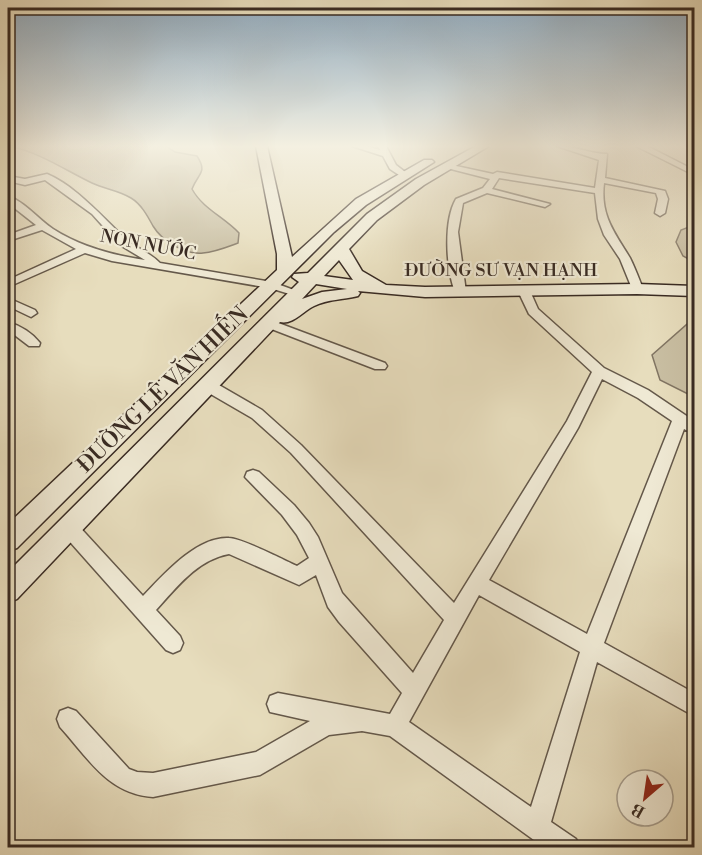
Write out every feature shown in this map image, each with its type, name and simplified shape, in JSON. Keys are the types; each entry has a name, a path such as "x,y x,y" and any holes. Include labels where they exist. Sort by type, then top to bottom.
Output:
{"main road":[{"path":"270,186 281,236 278,279"},
{"name":"ĐƯỜNG LÊ VĂN HIẾN","path":"8,539 319,239 361,202 387,186"},
{"path":"258,333 341,247 387,204 416,186"},
{"path":"281,236 297,241 319,239"},
{"path":"341,247 350,269 364,281 386,290"},
{"name":"ĐƯỜNG SƯ VẠN HẠNH","path":"278,279 309,280 386,290 460,292 637,289 694,291"},
{"path":"258,333 306,303 322,297 386,290"},
{"name":"ĐƯỜNG LÊ VĂN HIẾN","path":"8,590 258,333"},
{"path":"8,539 38,559"}],"street":[{"path":"59,186 95,212 124,243 143,253 155,265"},
{"path":"486,190 489,186"},
{"path":"599,186 603,219 609,235 625,259 637,289"},
{"path":"608,186 660,191 663,199 660,213"},
{"path":"460,292 454,242 456,205 462,199 486,190 545,204"},
{"name":"NON NƯỚC","path":"8,199 44,226 84,249 112,258 155,265 278,279 296,293"},
{"path":"8,238 44,226"},
{"path":"8,284 84,249"},
{"path":"524,291 533,311 599,371 643,394 687,423 591,649 537,827"},
{"path":"8,302 31,313"},
{"path":"273,324 380,366"},
{"path":"8,326 18,330 34,343"},
{"path":"395,726 476,583 573,424 599,371"},
{"path":"207,385 256,414 296,449 456,619"},
{"path":"253,477 288,510 303,529 312,543 335,600 346,615 415,691"},
{"path":"69,528 173,643"},
{"path":"143,610 188,564 218,546 230,546 299,576 319,562"},
{"path":"476,583 694,705"},
{"path":"278,704 395,726 567,848"},
{"path":"69,719 121,777 136,784 153,785 261,763 326,724 361,720"}],"shaded area":[{"path":"99,186 193,186 192,189 202,202 239,233 238,243 203,253 189,252 162,237 135,200"},
{"path":"694,225 694,262 683,256 676,242 681,230"},
{"path":"694,318 694,397 660,380 652,355"}]}
